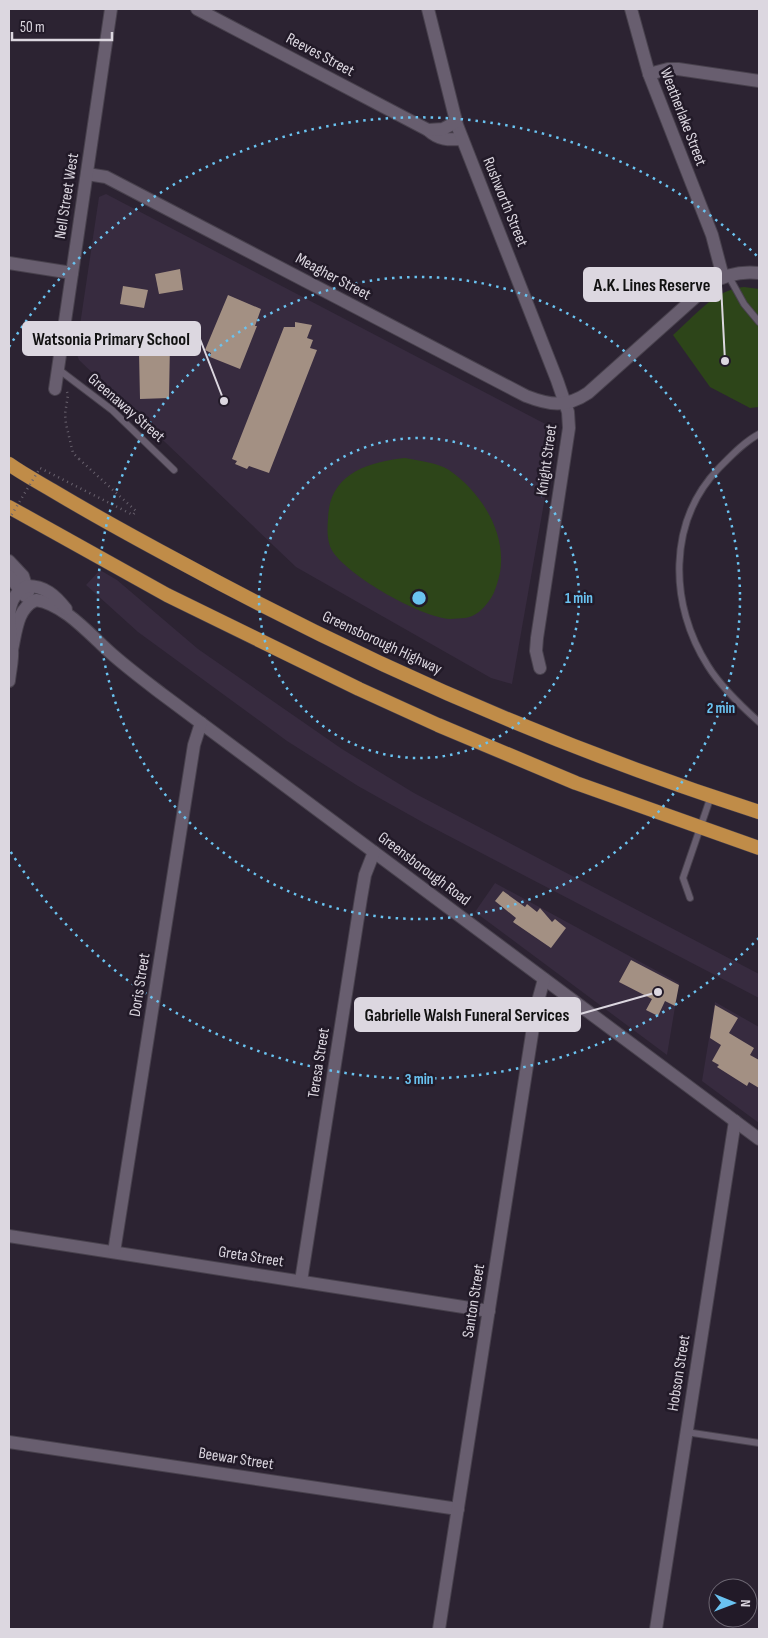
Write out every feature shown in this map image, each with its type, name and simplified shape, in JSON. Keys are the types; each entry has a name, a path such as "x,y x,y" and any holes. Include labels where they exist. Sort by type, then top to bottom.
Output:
{"highway":[{"name":"Greensborough Highway","path":"9,464 93,515 206,576 356,651 508,720 759,812"},
{"path":"9,507 167,595 359,689 438,725 576,783 759,848"}],"street":[{"name":"Nell Street West","path":"60,389 58,369 111,9"},
{"name":"Reeves Street","path":"197,9 428,130 440,139 462,139"},
{"name":"Rushworth Street","path":"428,9 456,122 566,404"},
{"name":"Weatherlake Street","path":"631,9 649,74 728,275"},
{"path":"649,74 668,69 678,69 759,81"},
{"path":"428,130 444,129 456,122"},
{"name":"Meagher Street","path":"87,174 106,177 526,396 548,403 566,404"},
{"path":"9,263 72,273"},
{"path":"728,275 759,273"},
{"name":"Knight Street","path":"540,668 536,651 537,638 570,420 566,404 588,392 704,289 728,275"},
{"path":"9,561 23,576 23,588 12,598 10,609 9,622 12,650"},
{"path":"9,576 23,588 30,602 21,613 12,650 9,681"},
{"name":"Greensborough Road","path":"23,588 35,586 52,593 73,619"},
{"name":"Greensborough Road","path":"30,602 36,600 51,604 73,619 120,661 201,723 759,1139"},
{"name":"Doris Street","path":"114,1252 189,772 195,740 201,723"},
{"name":"Teresa Street","path":"301,1281 361,898 374,852"},
{"name":"Santon Street","path":"439,1629 534,1021 544,979"},
{"name":"Hobson Street","path":"656,1629 735,1121"},
{"name":"Greta Street","path":"9,1236 488,1311"},
{"name":"Beewar Street","path":"9,1442 458,1509"}],"lane":[{"path":"728,275 744,304 759,322"},
{"name":"Greenaway Street","path":"58,369 112,410 174,470"},
{"path":"759,434 734,452 701,489 688,513 679,552 682,598 686,622 696,645 719,681 759,722"},
{"path":"690,898 683,878 711,796"},
{"path":"686,1432 759,1443"}],"path":[{"path":"9,519 40,468 133,515 136,511 73,453 65,414 68,396 60,389"}],"shaded area":[{"path":"106,194 553,428 556,435 512,684 491,678 296,567 79,360 76,352 99,197"},
{"path":"100,570 117,580 198,649 342,749 414,793 759,974 759,998 424,823 358,786 287,741 138,632 86,585"},
{"path":"495,883 679,983 667,1055 475,912"},
{"path":"715,1002 759,1027 759,1123 702,1081"}],"green space":[{"path":"744,287 759,289 759,407 750,408 710,387 673,335 714,298 733,289"},
{"path":"405,458 433,463 449,470 473,492 484,505 492,520 498,535 501,551 501,568 492,597 481,610 472,616 450,619 437,617 404,604 354,573 331,548 328,532 330,504 335,491 343,481 364,467"}],"building":[{"path":"180,269 183,290 159,294 155,274"},
{"path":"123,286 148,290 144,308 120,304"},
{"path":"228,295 261,309 255,326 257,326 240,369 210,357 211,353 205,350"},
{"path":"295,322 312,325 307,338 313,340 310,348 317,350 269,473 249,466 247,469 235,464 237,461 232,459 284,327 295,327"},
{"path":"145,334 165,334 165,343 170,343 169,398 140,399 139,352 141,352 141,343 145,343"},
{"path":"503,891 525,907 527,904 537,912 540,908 552,922 555,919 566,928 551,948 513,922 516,918 495,901"},
{"path":"631,960 679,985 675,1006 665,1001 658,1016 646,1010 652,999 619,982"},
{"path":"715,1005 738,1018 729,1033 754,1048 750,1055 759,1060 759,1088 749,1082 747,1086 717,1067 719,1065 712,1061 721,1045 710,1038"}],"place":[{"name":"A.K. Lines Reserve","path":"725,361"},
{"name":"Watsonia Primary School","path":"224,401"},
{"name":"Gabrielle Walsh Funeral Services","path":"658,992"}]}
